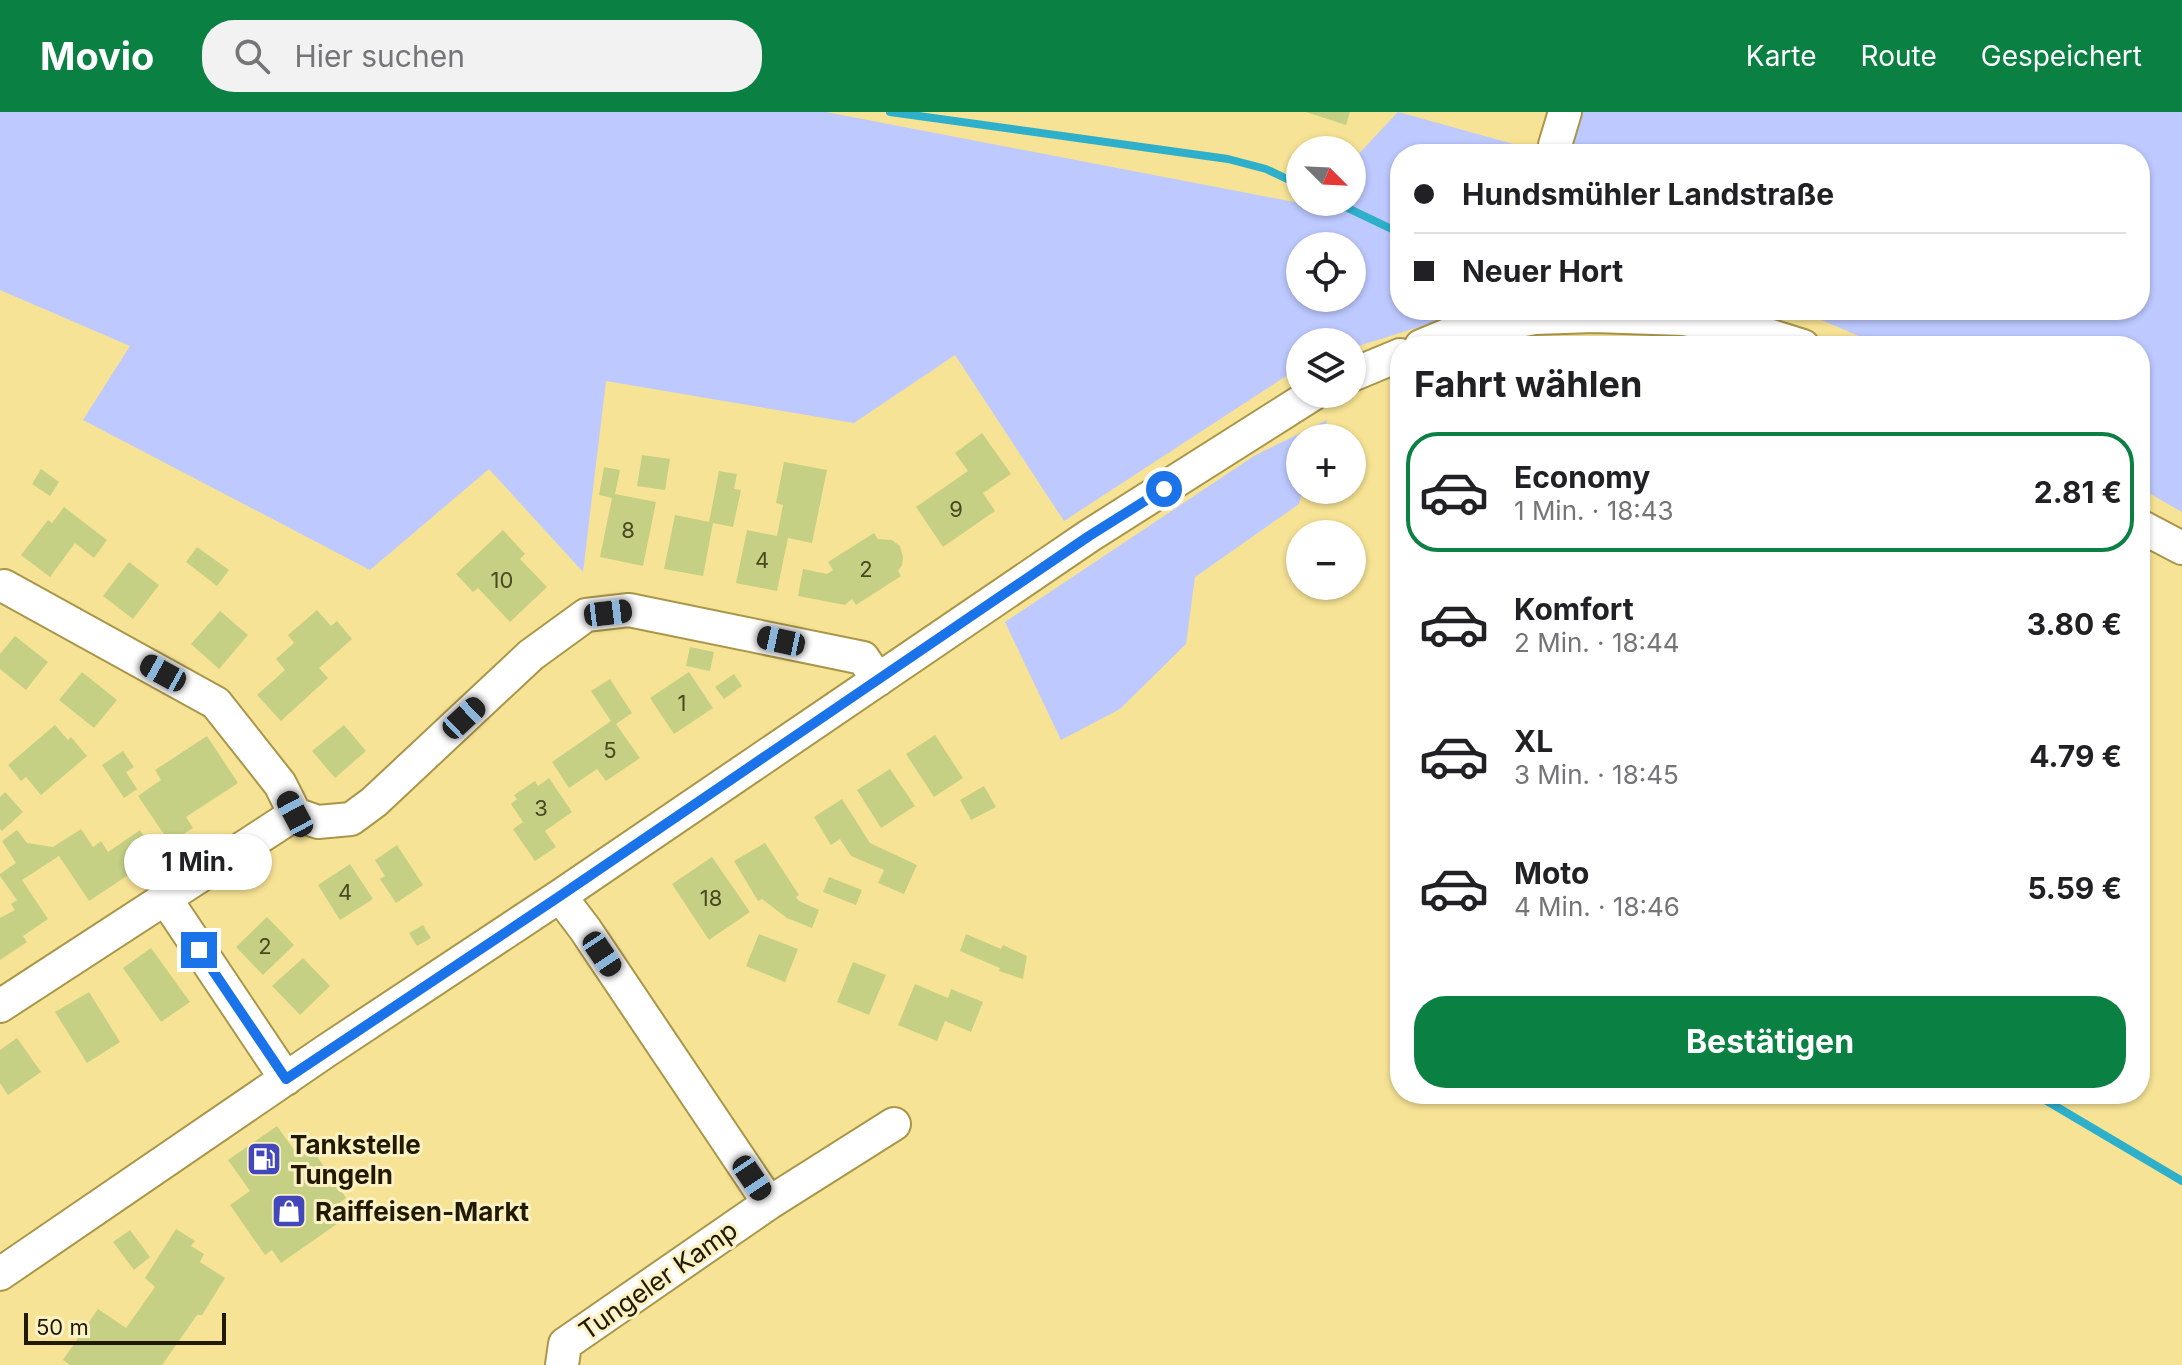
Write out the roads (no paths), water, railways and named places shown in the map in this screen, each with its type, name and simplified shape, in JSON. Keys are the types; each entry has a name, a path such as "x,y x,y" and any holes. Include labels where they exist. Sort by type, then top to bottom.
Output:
{"street":[{"path":"1555,144 1565,112"},
{"path":"1445,336 1524,320"},
{"path":"1752,321 1783,336"},
{"path":"1366,369 1390,359"},
{"path":"0,1274 1089,536 1291,408"},
{"path":"2150,531 2182,548"},
{"path":"4,586 216,703 280,784 295,814 318,822 351,819 374,802 531,655 586,615 629,610 863,658 878,680"},
{"path":"0,1006 295,814"},
{"path":"560,896 597,924 769,1203"},
{"path":"165,898 286,1079"},
{"name":"Tungeler Kamp","path":"562,1365 565,1344 769,1203 894,1124"}],"waterway":[{"path":"890,112 1228,159 1266,169 1286,178"},
{"path":"1364,216 1390,228"},
{"path":"2052,1104 2182,1181"}],"place":[{"name":"Tankstelle Tungeln","path":"264,1159"},
{"name":"Raiffeisen-Markt","path":"289,1211"}]}
